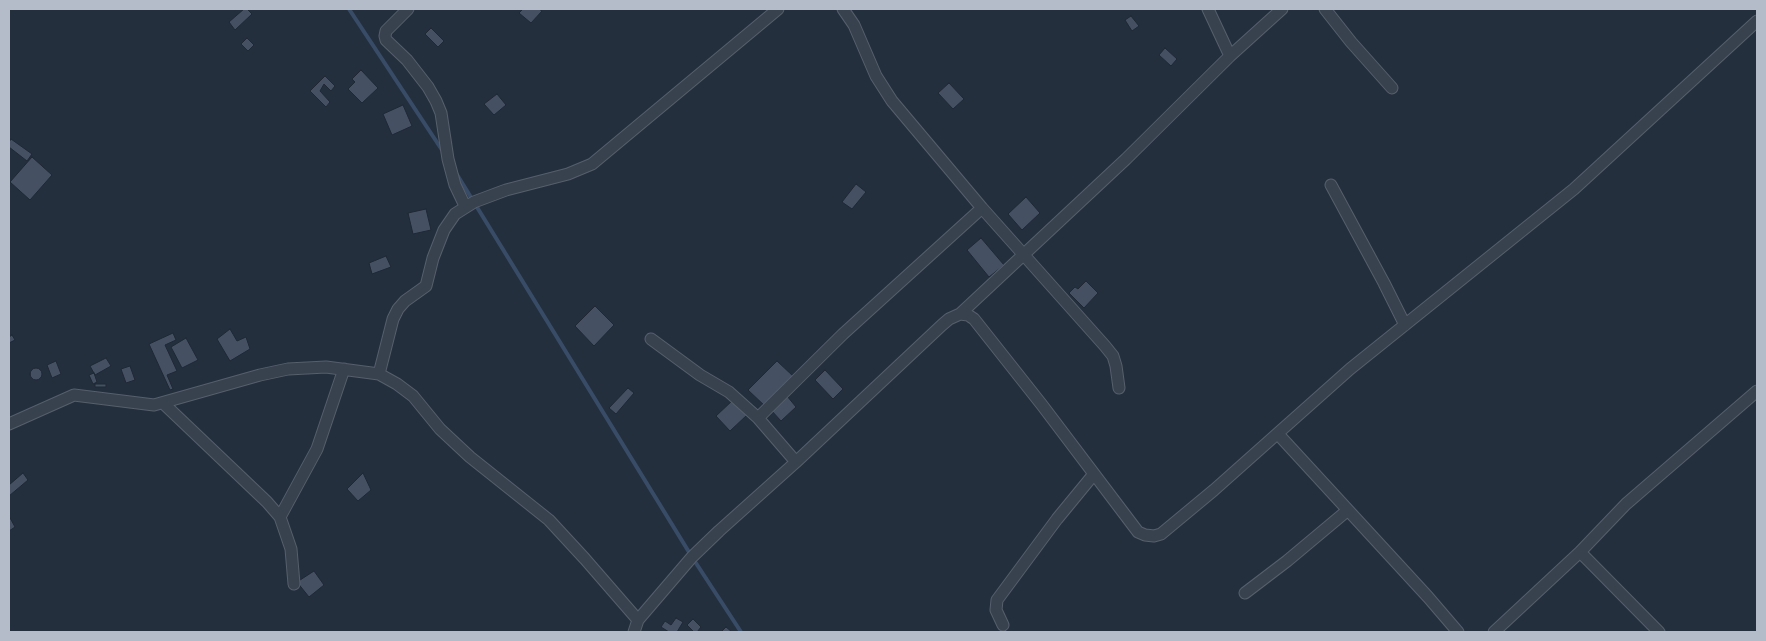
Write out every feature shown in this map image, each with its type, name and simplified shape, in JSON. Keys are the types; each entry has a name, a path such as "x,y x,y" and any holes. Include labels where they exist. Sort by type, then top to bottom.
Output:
{"street":[{"path":"408,9 386,31 386,40 407,60 436,100 442,113 448,159 455,185 465,206"},
{"path":"379,374 393,319 398,309 405,302 426,286 433,258 448,221 465,206 506,190 568,174 592,164 778,9"},
{"path":"843,9 854,25 876,76 892,101 982,208 1105,346 1116,366 1119,388"},
{"path":"1208,9 1230,56"},
{"path":"634,632 638,620 706,544 942,324 960,314 1126,159 1230,56 1282,9"},
{"path":"1325,9 1392,88"},
{"path":"960,314 968,315 974,319 1138,532 1154,536 1167,530 1350,369 1574,189 1757,22"},
{"path":"1331,185 1405,325"},
{"path":"758,418 843,334 982,208"},
{"path":"651,340 700,375 730,392 758,418 796,462"},
{"path":"9,424 74,395 154,405 288,369 326,367 379,374 413,396 440,428 470,457 549,520 638,620"},
{"path":"280,517 317,449 344,369"},
{"path":"1494,632 1580,552 1626,504 1757,391"},
{"path":"163,403 267,502 280,517 291,549 294,584"},
{"path":"1278,434 1458,632"},
{"path":"1003,625 996,610 997,600 1051,527 1094,474"},
{"path":"1245,593 1348,510"},
{"path":"1580,552 1659,632"}],"building":[{"path":"244,9 247,9 252,14 235,30 229,22"},
{"path":"523,9 539,9 542,11 531,23 519,13"},
{"path":"1131,16 1139,26 1132,31 1125,20"},
{"path":"431,28 444,41 438,47 425,34"},
{"path":"247,38 254,45 248,51 241,44"},
{"path":"1165,48 1177,59 1171,66 1159,55"},
{"path":"361,70 378,88 362,103 348,89 355,82 352,79"},
{"path":"325,76 335,86 331,91 324,84 320,91 330,102 326,107 310,91"},
{"path":"949,83 964,99 953,109 938,93"},
{"path":"497,94 506,105 494,115 484,104"},
{"path":"403,105 412,126 392,135 383,114"},
{"path":"11,139 32,154 27,161 9,147"},
{"path":"32,157 52,175 30,200 10,182"},
{"path":"856,184 866,192 852,209 842,202"},
{"path":"1026,197 1040,213 1022,230 1008,214"},
{"path":"426,209 431,230 413,234 408,213"},
{"path":"981,238 1004,265 989,277 967,250"},
{"path":"386,256 391,267 372,274 369,263"},
{"path":"1086,281 1098,293 1084,308 1069,293 1075,287 1078,289"},
{"path":"595,306 614,325 594,346 575,326"},
{"path":"230,329 237,341 246,337 250,349 230,361 217,339"},
{"path":"173,333 176,340 165,345 177,371 167,375 173,389 170,390 149,344"},
{"path":"12,335 15,340 9,343 9,337"},
{"path":"186,338 198,360 182,368 171,347"},
{"path":"106,358 111,366 95,375 90,366"},
{"path":"56,361 61,374 52,378 47,365"},
{"path":"777,361 794,377 766,407 748,390"},
{"path":"130,366 135,380 126,383 121,369"},
{"path":"34,368 38,368 42,374 38,380 34,380 30,376 30,372"},
{"path":"825,370 843,389 833,399 815,380"},
{"path":"94,373 97,382 93,384 89,375"},
{"path":"95,384 106,384 106,387 95,387"},
{"path":"628,388 634,393 616,414 609,408"},
{"path":"787,396 796,407 781,421 771,410"},
{"path":"733,400 747,415 730,431 716,416"},
{"path":"23,473 28,480 9,496 9,485"},
{"path":"363,473 371,490 358,501 347,489"},
{"path":"9,516 15,527 9,531"},
{"path":"314,571 324,585 309,597 297,582"},
{"path":"676,618 683,622 677,632 669,632 661,627 665,621 671,625"},
{"path":"693,619 701,627 697,632 694,632 687,625"},
{"path":"726,627 732,632 721,632"}],"waterway":[{"path":"349,9 442,150"},
{"path":"456,173 692,557 741,632"}]}
